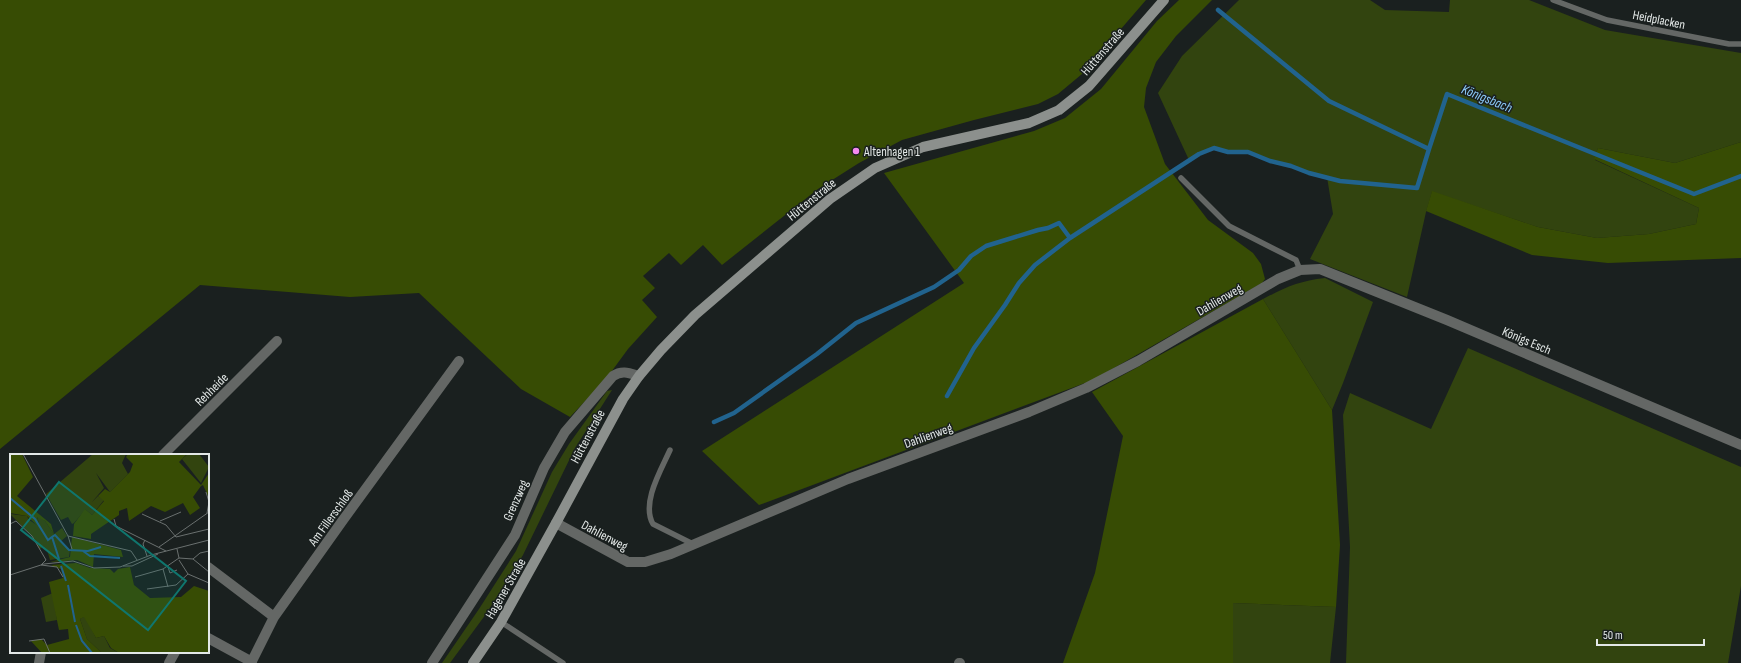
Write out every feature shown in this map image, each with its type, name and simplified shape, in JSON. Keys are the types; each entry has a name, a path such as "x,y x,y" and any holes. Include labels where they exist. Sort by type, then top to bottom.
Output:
{"main road":[{"name":"Hüttenstraße","path":"556,523 612,416 639,376 661,350 696,315 818,209 846,187 875,168 910,152 941,142 1029,123 1058,110 1089,86 1164,0"},
{"name":"Hagener Straße","path":"473,663 501,622 556,523"}],"street":[{"name":"Königs Esch","path":"1300,270 1320,269 1462,326 1741,445"},
{"name":"Dahlienweg","path":"556,523 628,562 645,562 671,554 848,479 1029,412 1086,388 1138,361 1278,278 1300,270"},
{"name":"Rehheide","path":"164,454 277,341"},
{"name":"Am Fillerschloß","path":"209,639 252,663 274,617 459,361"},
{"name":"Grenzweg","path":"432,663 515,535 544,468 565,432 612,376 619,372 626,372 639,376"},
{"path":"209,568 274,617"},
{"path":"39,663 40,653"},
{"path":"169,663 174,653"}],"lane":[{"name":"Heidplacken","path":"1553,0 1608,20 1729,44 1741,44"},
{"path":"1181,178 1229,226 1296,260 1300,270"},
{"path":"670,450 654,484 650,518 653,524 692,544"},
{"path":"501,622 563,663"}],"green space":[{"path":"0,0 1146,0 1082,74 1058,94 1038,104 902,140 859,163 818,189 722,265 703,245 681,265 669,253 643,276 655,288 642,300 657,317 628,349 606,379 570,417 521,389 419,293 350,297 200,285 0,449"},
{"path":"1179,0 1212,0 1176,36 1156,62 1146,88 1144,107 1165,164 1208,220 1253,253 1261,264 1265,279 1262,283 1093,380 759,505 702,451 964,283 884,173 1034,131 1065,118 1101,89 1157,21"},
{"path":"1239,0 1370,0 1385,10 1449,12 1450,0 1529,0 1605,30 1741,53 1741,142 1675,163 1598,148 1595,160 1699,208 1696,224 1649,234 1597,238 1538,227 1432,192 1426,212 1407,297 1310,259 1333,214 1327,177 1270,161 1248,152 1228,152 1214,148 1189,160 1158,93 1182,56"},
{"path":"1741,142 1741,258 1608,263 1532,255 1426,211 1432,191 1538,227 1597,238 1649,234 1696,224 1699,208 1594,159 1598,148 1675,163"},
{"path":"1325,278 1373,302 1332,410 1263,299 1293,285"},
{"path":"1263,299 1332,410 1340,545 1336,607 1233,603 1233,663 1063,663 1095,573 1123,436 1092,392"},
{"path":"1468,348 1741,467 1741,586 1728,663 1346,663 1350,547 1343,415 1350,393 1431,429"},
{"path":"612,390 575,448 523,555 486,614 450,663 442,663 516,551 552,472 569,444 607,391"},
{"path":"1233,603 1336,607 1330,663 1233,663"}],"waterway":[{"name":"Königsbach","path":"1218,10 1329,101 1429,149 1447,94 1694,194 1741,176"},
{"path":"947,396 974,348 1019,283 1035,265 1070,238 1199,154 1214,148 1228,152 1248,152 1270,161 1340,181 1417,188 1429,149"},
{"path":"714,422 734,413 817,354 856,323 934,287 959,270 971,256 986,246 1048,228 1059,223 1070,238"}],"place":[{"name":"Altenhagen 1","path":"856,151"}]}
